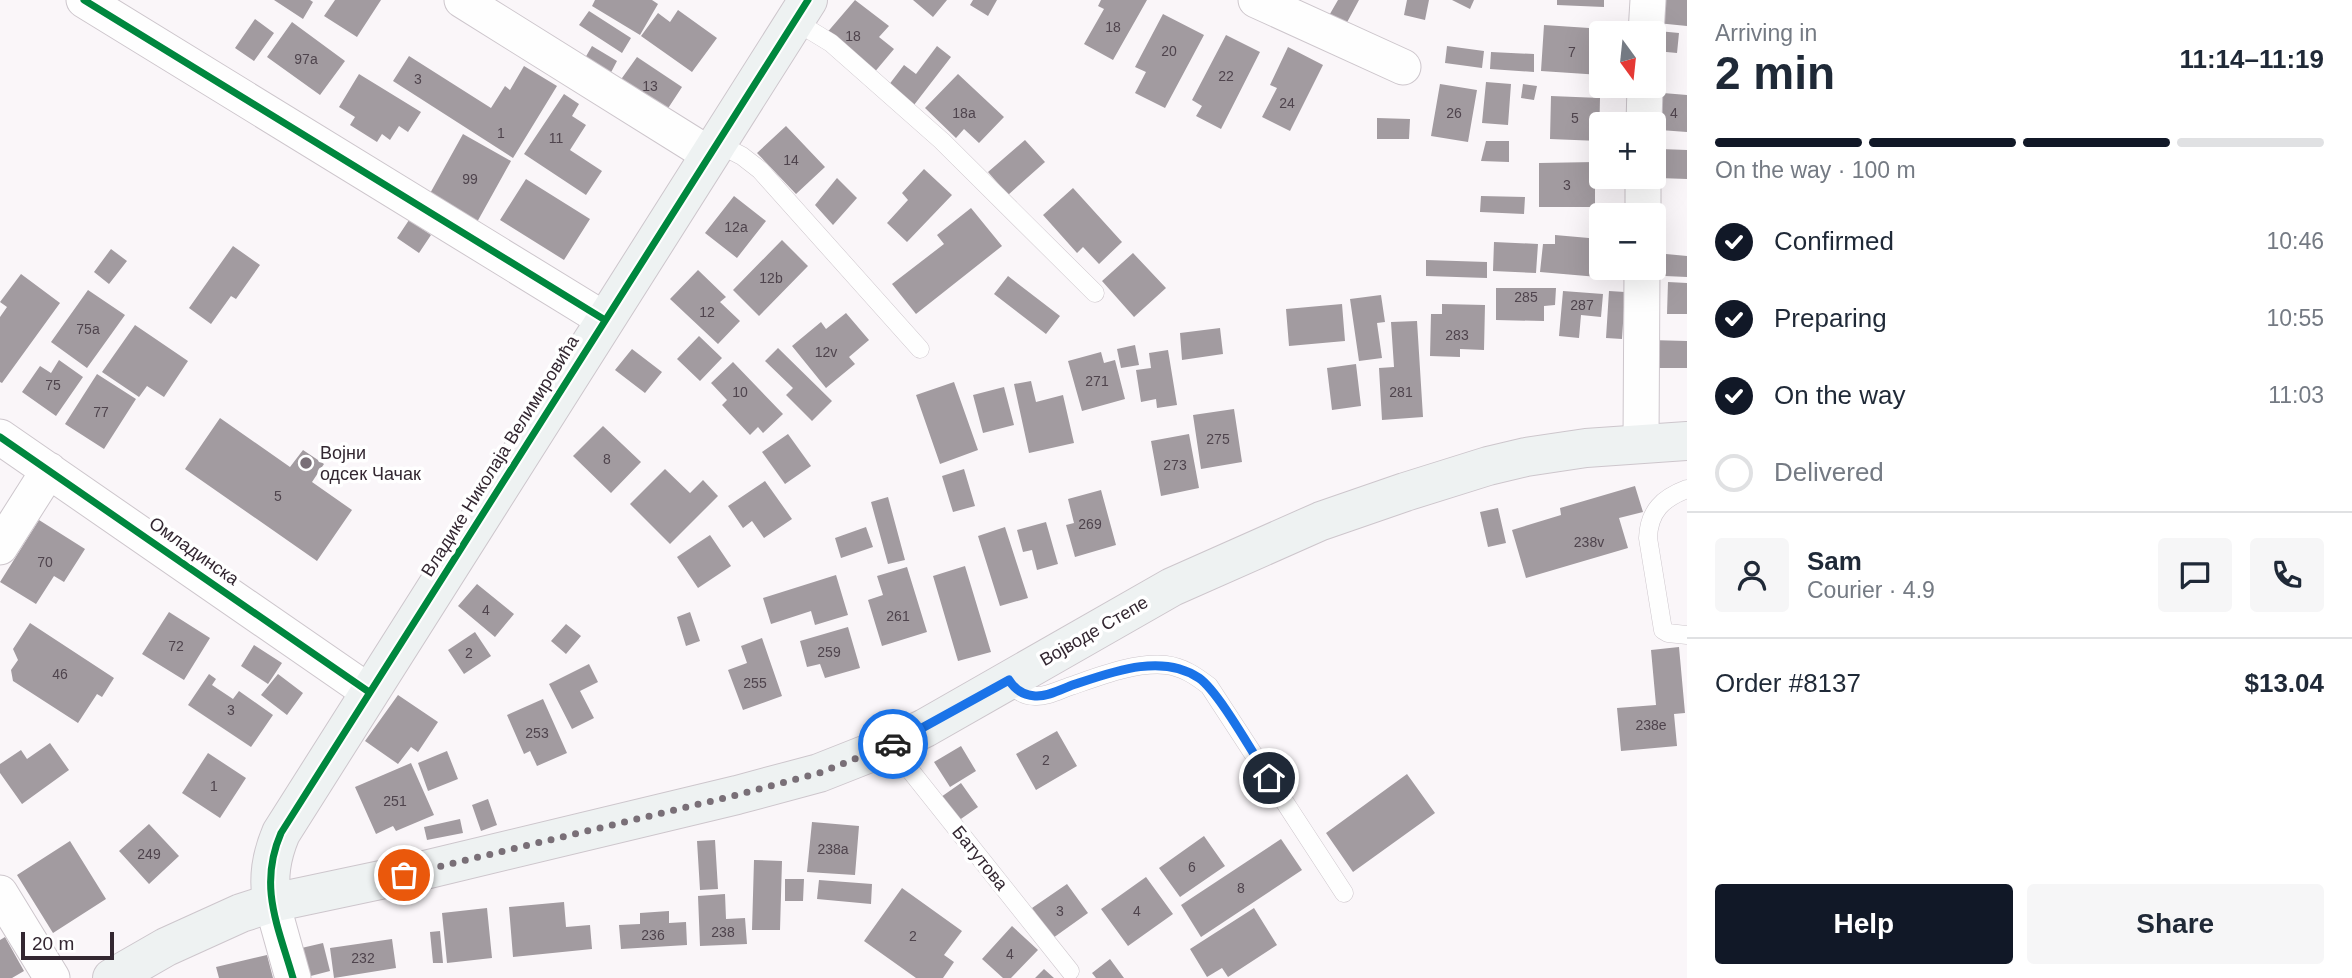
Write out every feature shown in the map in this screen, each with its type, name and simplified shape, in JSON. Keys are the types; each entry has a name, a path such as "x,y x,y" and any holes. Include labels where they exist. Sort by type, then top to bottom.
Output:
{"main road":[{"name":"Владике Николаја Велимировића","path":"272,903 270,869 281,833 802,10"},
{"name":"Војводе Степе","path":"112,978 217,922 272,903 404,875 819,773 890,746 1172,587 1321,521 1488,466 1526,457 1641,442 1687,441"}],"street":[{"path":"84,0 605,320"},
{"path":"462,0 614,93 713,149"},
{"path":"1256,0 1403,67"},
{"path":"1646,21 1647,0"},
{"path":"1641,442 1642,280"},
{"name":"Омладинска","path":"0,436 369,692"},
{"path":"0,547 49,470"},
{"path":"0,893 52,978"},
{"path":"272,903 293,978"}],"lane":[{"name":"Владике Николаја Велимировића","path":"802,10 831,43 942,141 1095,293"},
{"path":"713,149 742,156 760,170 920,349"},
{"path":"1687,489 1663,501 1653,512 1648,524 1663,630 1687,635"},
{"path":"1009,680 1014,688 1023,694 1037,697 1100,676 1153,666 1178,668 1200,678 1209,686 1344,892"},
{"name":"Батутова","path":"890,746 1070,971"}],"building":[{"path":"274,0 310,0 313,2 303,19"},
{"path":"335,0 381,0 357,37 324,16"},
{"path":"595,0 652,0 658,4 640,35 592,6"},
{"path":"855,0 889,26 879,37 894,49 873,74 825,35"},
{"path":"913,0 947,0 933,17"},
{"path":"973,0 997,0 988,16 970,5"},
{"path":"1101,0 1147,0 1113,60 1084,44 1104,9 1098,6"},
{"path":"1338,0 1359,0 1344,28 1327,19"},
{"path":"1407,0 1429,0 1425,20 1404,15"},
{"path":"1452,0 1474,0 1470,9"},
{"path":"1557,0 1604,0 1604,7 1557,5"},
{"path":"1659,0 1687,0 1687,26 1657,21"},
{"path":"678,10 717,38 692,72 641,36 658,13 670,22"},
{"path":"589,11 631,38 622,53 579,25"},
{"path":"1163,14 1204,35 1165,108 1135,93 1146,72 1135,67"},
{"path":"255,19 274,33 254,61 235,48"},
{"path":"292,22 345,61 320,95 267,57"},
{"path":"1544,25 1589,28 1589,74 1541,71"},
{"path":"1666,32 1679,33 1677,53 1666,52"},
{"path":"1226,35 1260,52 1221,129 1196,116 1202,106 1192,100"},
{"path":"592,46 617,61 607,80 581,65"},
{"path":"937,46 951,57 914,105 888,86 904,65 916,74"},
{"path":"1447,46 1484,51 1482,68 1445,63"},
{"path":"1288,47 1323,65 1290,131 1262,117 1277,88 1270,85"},
{"path":"1491,52 1534,54 1534,72 1490,69"},
{"path":"409,56 491,108 505,86 510,90 524,66 557,86 513,158 393,81"},
{"path":"637,57 682,87 663,116 617,85"},
{"path":"359,74 421,112 408,132 399,126 390,140 382,134 377,142 350,125 355,117 339,107"},
{"path":"958,74 1004,117 979,143 964,129 956,138 925,108"},
{"path":"1486,82 1511,84 1508,125 1482,123"},
{"path":"1440,84 1477,90 1468,142 1431,136"},
{"path":"1523,84 1537,86 1534,100 1521,98"},
{"path":"1666,93 1687,95 1687,132 1666,130 1666,112 1661,112 1663,98 1666,98"},
{"path":"564,94 579,104 572,116 586,125 570,150 602,171 586,195 524,154"},
{"path":"1551,96 1600,98 1600,112 1589,112 1589,141 1550,139"},
{"path":"1377,118 1410,119 1409,139 1377,139"},
{"path":"786,126 825,167 796,194 757,153"},
{"path":"463,134 511,161 476,224 428,197"},
{"path":"1025,140 1045,162 1008,195 988,172"},
{"path":"1486,141 1509,141 1509,162 1481,161"},
{"path":"1666,149 1687,150 1687,179 1666,178"},
{"path":"1589,162 1589,189 1595,189 1595,203 1589,203 1589,207 1539,207 1539,163"},
{"path":"924,169 952,195 907,242 887,223 908,200 902,193"},
{"path":"837,178 857,198 833,225 815,205"},
{"path":"526,179 590,219 564,260 500,220"},
{"path":"1073,188 1122,242 1099,264 1083,247 1077,253 1043,215"},
{"path":"734,196 766,221 737,258 705,233"},
{"path":"1481,196 1525,197 1524,214 1480,212"},
{"path":"971,208 1002,246 916,314 892,284 944,244 937,235"},
{"path":"409,220 431,235 419,253 397,238"},
{"path":"1555,235 1589,238 1589,276 1540,272 1543,244 1555,244"},
{"path":"782,240 808,266 759,316 733,290"},
{"path":"1494,242 1538,244 1536,273 1493,271"},
{"path":"233,246 260,265 236,299 231,296 211,324 189,308"},
{"path":"111,249 127,261 109,284 94,272"},
{"path":"1133,253 1166,288 1134,317 1102,281"},
{"path":"1666,254 1687,256 1687,277 1666,276"},
{"path":"1426,260 1487,262 1487,278 1426,276"},
{"path":"698,270 726,297 720,302 740,321 718,344 670,299"},
{"path":"21,274 60,303 2,383 0,317 7,307 0,302"},
{"path":"1008,276 1060,316 1046,334 994,294"},
{"path":"1668,282 1687,283 1687,314 1667,314"},
{"path":"1496,288 1556,288 1555,305 1544,306 1544,321 1496,320"},
{"path":"88,290 125,315 87,368 51,342"},
{"path":"1563,291 1603,294 1601,317 1581,315 1579,338 1559,336"},
{"path":"1609,291 1625,292 1622,339 1606,338"},
{"path":"1381,295 1385,322 1377,323 1382,358 1359,361 1350,299"},
{"path":"1342,304 1345,341 1289,346 1286,309"},
{"path":"1442,304 1485,305 1484,350 1460,349 1460,357 1430,356 1431,314 1442,314"},
{"path":"846,313 869,340 849,357 855,364 826,388 792,346 821,322 826,329"},
{"path":"1417,321 1423,417 1382,420 1379,368 1394,367 1391,322"},
{"path":"135,325 188,361 164,397 147,386 139,397 102,372"},
{"path":"1220,328 1223,354 1182,360 1180,333"},
{"path":"699,336 722,358 700,381 677,359"},
{"path":"1650,340 1687,341 1687,368 1650,368"},
{"path":"1135,345 1139,365 1121,368 1117,349"},
{"path":"778,348 832,401 812,421 786,395 793,388 765,361"},
{"path":"632,349 662,372 645,393 615,370"},
{"path":"1168,350 1177,405 1157,408 1156,399 1141,402 1136,370 1151,368 1149,353"},
{"path":"1101,352 1104,363 1115,360 1125,399 1082,411 1068,361"},
{"path":"59,360 83,377 56,416 22,392 40,366 51,373"},
{"path":"733,362 783,414 763,433 758,427 750,435 722,405 727,400 711,383"},
{"path":"1356,364 1361,406 1332,410 1327,368"},
{"path":"97,374 136,399 104,449 65,424"},
{"path":"1031,381 1036,402 1063,395 1074,443 1029,453 1014,384"},
{"path":"954,382 978,450 940,464 916,395"},
{"path":"1004,387 1014,425 983,433 973,395"},
{"path":"1234,409 1242,462 1201,469 1193,415"},
{"path":"220,418 290,467 303,450 324,464 312,482 352,510 317,561 185,469"},
{"path":"603,426 641,462 611,493 573,456"},
{"path":"788,434 811,466 785,484 762,452"},
{"path":"1189,434 1199,488 1161,496 1151,441"},
{"path":"665,469 690,493 703,480 718,496 670,544 630,504"},
{"path":"964,469 975,506 953,512 942,476"},
{"path":"765,481 792,519 764,538 752,521 743,528 728,506"},
{"path":"1635,486 1643,512 1619,518 1628,548 1526,578 1512,530 1561,515 1560,508"},
{"path":"1101,490 1116,545 1075,557 1066,525 1074,523 1068,499"},
{"path":"888,497 905,560 888,564 871,502"},
{"path":"1498,508 1506,543 1488,547 1480,512"},
{"path":"39,520 85,549 64,582 54,576 36,604 0,582"},
{"path":"1046,522 1058,564 1037,570 1032,550 1023,552 1017,530"},
{"path":"866,527 873,547 841,558 835,538"},
{"path":"1005,527 1028,598 1000,606 978,536"},
{"path":"710,535 731,566 698,588 677,557"},
{"path":"965,566 991,652 958,661 933,576"},
{"path":"907,567 927,632 882,646 868,600 883,595 877,576"},
{"path":"836,575 848,615 815,625 811,611 771,624 763,598"},
{"path":"477,584 514,614 495,637 458,606"},
{"path":"169,612 210,638 184,680 142,654"},
{"path":"690,612 700,641 686,646 677,617"},
{"path":"30,623 114,678 102,697 97,694 78,723 13,681 11,670 18,660 13,649"},
{"path":"566,624 581,636 566,654 551,641"},
{"path":"848,627 860,668 825,678 820,664 807,667 800,641"},
{"path":"475,632 491,656 464,674 448,650"},
{"path":"762,638 782,696 743,710 728,670 747,663 741,646"},
{"path":"254,645 282,663 268,684 241,666"},
{"path":"1679,647 1685,713 1674,714 1677,746 1621,751 1617,708 1656,705 1651,650"},
{"path":"589,664 598,682 580,691 594,718 572,729 549,684"},
{"path":"209,674 216,679 212,685 233,699 239,691 273,715 251,747 188,705"},
{"path":"278,674 303,693 287,715 261,695"},
{"path":"398,695 438,722 418,752 411,747 398,764 365,741"},
{"path":"543,699 567,753 537,766 530,751 524,754 507,715"},
{"path":"1057,731 1077,766 1036,790 1016,754"},
{"path":"50,743 69,770 22,804 0,773 0,764 21,750 27,759"},
{"path":"961,746 976,771 950,787 934,762"},
{"path":"447,751 458,779 428,791 418,763"},
{"path":"208,753 246,778 220,818 182,793"},
{"path":"411,763 434,815 396,831 393,826 376,834 355,787"},
{"path":"1407,774 1435,813 1353,872 1326,833"},
{"path":"961,783 978,807 958,821 941,797"},
{"path":"488,799 497,825 481,831 472,805"},
{"path":"460,819 463,833 427,840 424,827"},
{"path":"812,822 859,826 855,875 807,872"},
{"path":"149,824 179,856 149,884 119,851"},
{"path":"1204,836 1225,866 1180,897 1159,868"},
{"path":"1281,839 1302,870 1201,937 1181,905"},
{"path":"715,840 718,889 700,890 697,841"},
{"path":"70,841 106,899 53,933 17,875"},
{"path":"754,860 782,861 780,930 752,930"},
{"path":"1146,877 1173,914 1128,946 1101,909"},
{"path":"785,879 804,879 803,901 785,901"},
{"path":"819,880 872,884 871,904 817,899"},
{"path":"1067,884 1088,913 1053,938 1032,908"},
{"path":"902,888 962,931 944,955 954,962 943,978 916,978 864,941"},
{"path":"725,894 726,919 745,918 747,944 700,946 698,896"},
{"path":"564,902 566,927 590,925 592,949 513,957 509,907"},
{"path":"487,908 492,958 447,963 442,913"},
{"path":"1254,908 1277,945 1228,977 1222,968 1207,977 1190,949"},
{"path":"669,911 669,923 686,922 687,945 621,949 619,925 640,924 640,913"},
{"path":"1012,926 1038,950 1011,978 1003,978 982,959"},
{"path":"440,931 443,963 433,963 430,932"},
{"path":"5,937 24,971 12,978 0,978 0,940"},
{"path":"392,939 396,968 334,978 330,948"},
{"path":"323,943 330,971 303,978 293,950"},
{"path":"267,955 273,978 219,978 216,967"},
{"path":"1110,959 1124,978 1096,978 1092,973"},
{"path":"1044,969 1054,978 1035,978"}],"cycle path":[{"path":"84,0 605,320"},
{"path":"293,978 277,923 271,888 274,852 281,833 808,0"},
{"path":"0,437 369,692"}],"way so far":[{"path":"404,875 737,795 819,773 893,744"}],"place":[{"name":"Војни одсек Чачак","path":"306,463"}],"route":[{"path":"893,744 1009,680 1014,688 1023,694 1037,697 1100,676 1140,667 1165,665 1189,672 1209,686 1269,778"}]}
